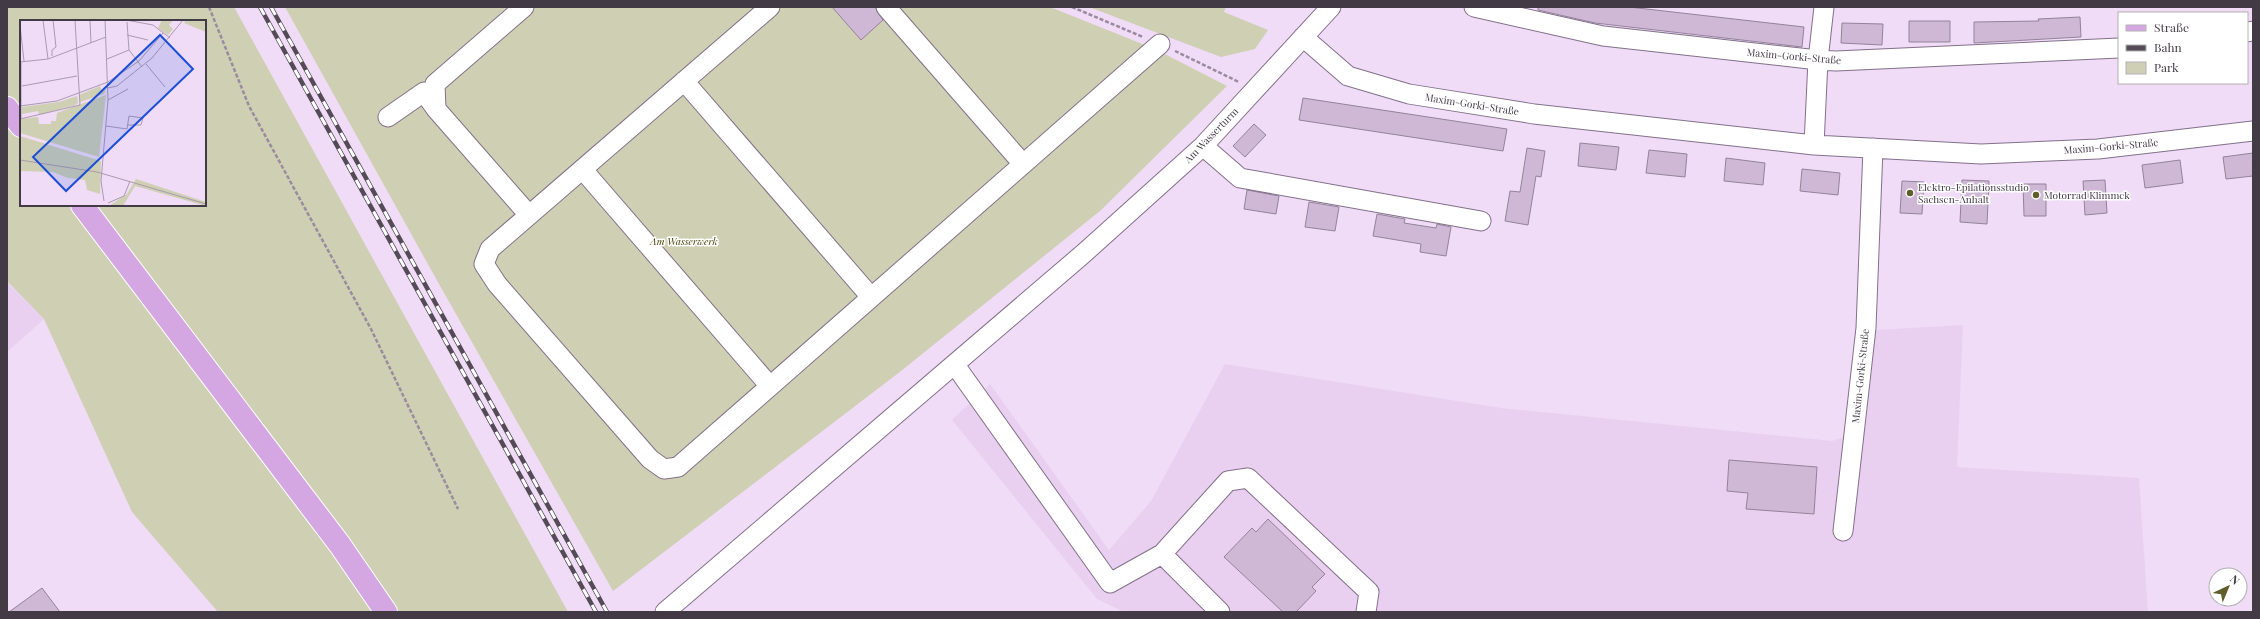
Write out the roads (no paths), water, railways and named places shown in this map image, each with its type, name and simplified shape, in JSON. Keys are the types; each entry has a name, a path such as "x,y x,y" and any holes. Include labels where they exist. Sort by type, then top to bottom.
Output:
{"main road":[{"path":"7,108 20,125"},
{"path":"83,206 340,546 386,612"}],"street":[{"path":"436,109 435,84 524,7"},
{"path":"770,7 490,249 484,264 497,284 604,406 650,458 664,469 678,467 769,385 1160,44"},
{"path":"886,7 1023,164"},
{"name":"Am Wasserturm","path":"665,612 955,365 1083,254 1203,146 1331,7"},
{"name":"Maxim-Gorki-Straße","path":"1474,7 1603,36 1818,60 1836,61 2118,48"},
{"path":"1814,145 1818,60 1824,7"},
{"name":"Maxim-Gorki-Straße","path":"1303,37 1348,76 1409,94 1534,114 1814,145 1981,154 2098,149 2253,131"},
{"path":"684,81 871,297"},
{"path":"388,117 424,92 436,109 529,215"},
{"path":"1203,146 1240,178 1481,221"},
{"name":"Maxim-Gorki-Straße","path":"1844,531 1866,328 1873,148"},
{"path":"583,170 769,385"},
{"path":"955,365 1110,583 1162,554 1228,481 1248,478 1369,592 1366,612"},
{"path":"1162,554 1220,612"}],"railway":[{"path":"260,7 596,612"},
{"path":"271,7 607,612"}],"place":[{"name":"Elektro-Epilationsstudio Sachsen-Anhalt","path":"1910,193"},
{"name":"Motorrad Klimmek","path":"2036,195"}],"park label":[{"name":"Am Wasserwerk","path":"684,241"}]}
